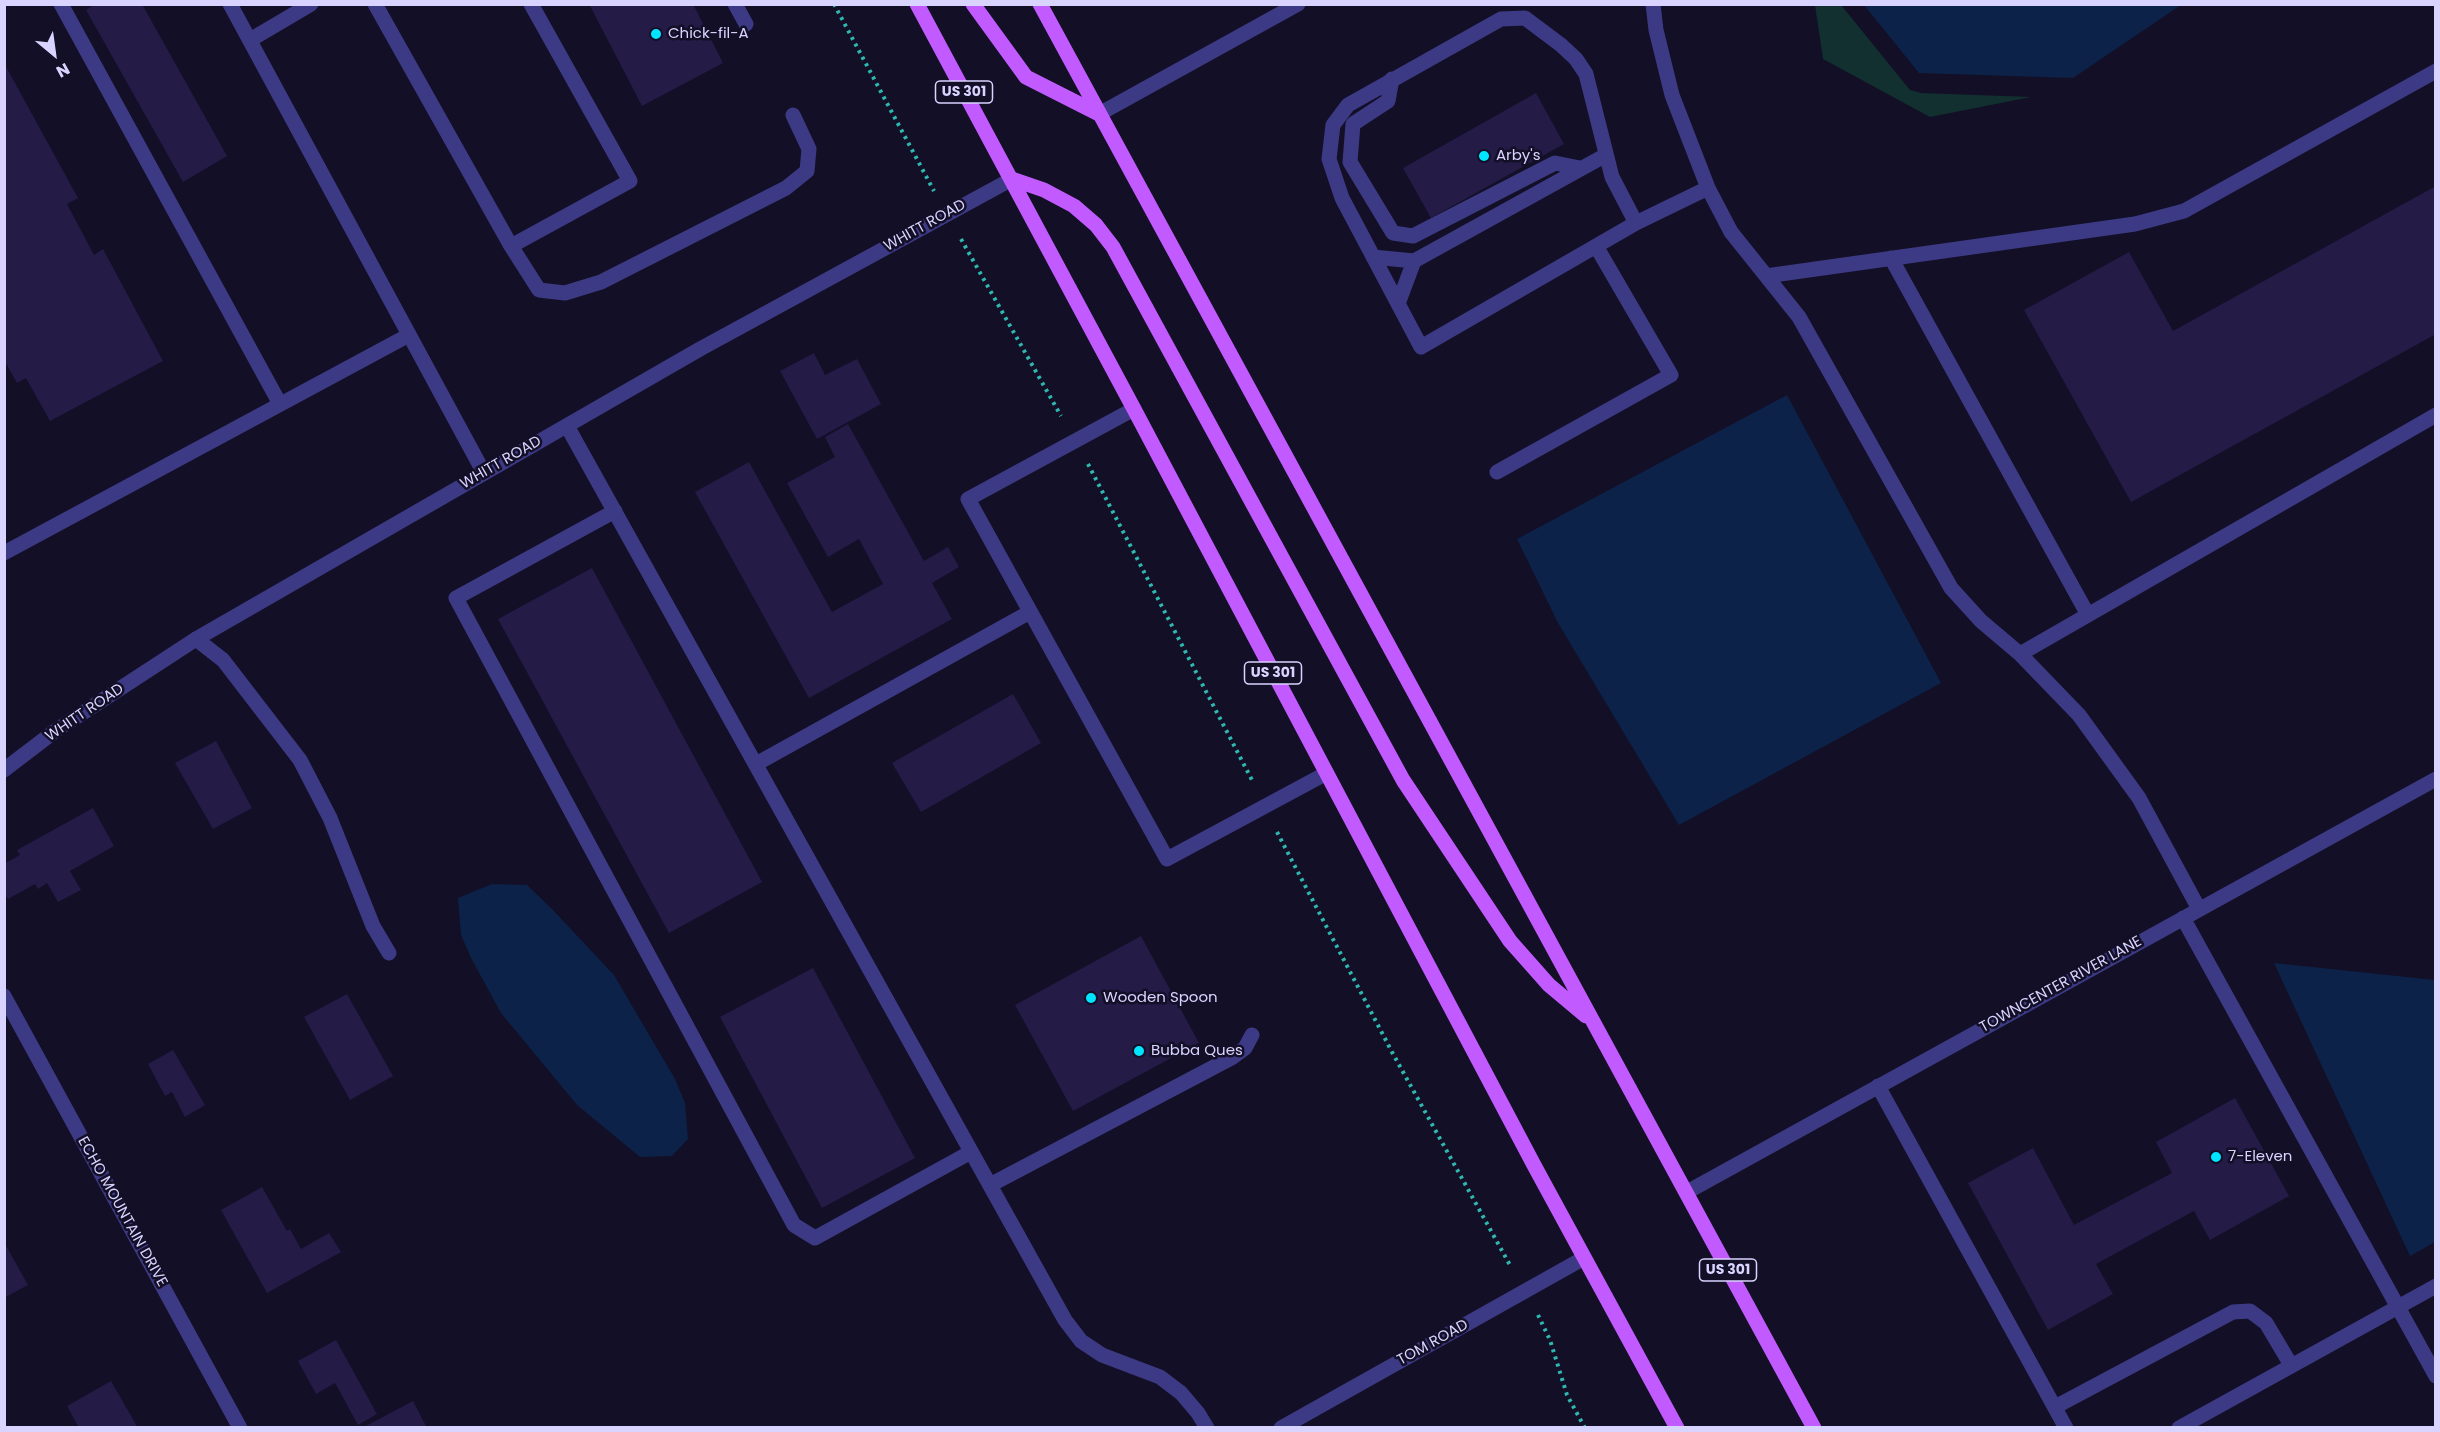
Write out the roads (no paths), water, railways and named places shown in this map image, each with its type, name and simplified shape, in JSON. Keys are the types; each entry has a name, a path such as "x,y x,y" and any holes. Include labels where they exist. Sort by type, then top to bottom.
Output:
{"main road":[{"name":"US 301","path":"917,4 1012,178 1325,774 1677,1428"},
{"path":"973,4 1026,77 1099,114"},
{"name":"US 301","path":"1040,4 1814,1428"},
{"path":"1012,178 1044,190 1074,206 1096,225 1113,247 1403,780 1510,941 1549,985 1593,1022"}],"street":[{"path":"61,4 280,404"},
{"path":"230,4 484,473"},
{"path":"250,40 311,4"},
{"path":"375,4 511,246 539,290 565,292 601,282 786,188 807,171 809,149 793,115"},
{"path":"511,246 630,181 531,4"},
{"path":"735,4 746,24"},
{"path":"1099,114 1298,4"},
{"path":"1653,4 1656,30 1672,95 1708,188 1731,232 1799,317 1951,588 1981,621 2019,654 2079,715 2139,798 2199,909"},
{"path":"1636,223 1612,177 1586,74 1562,45 1525,18 1501,19 1348,105 1333,125 1329,159 1342,198 1420,347 1636,223 1708,188"},
{"path":"1766,276 2134,224 2184,211 2436,71"},
{"path":"1392,80 1388,102 1353,124 1350,162 1393,233 1413,236 1555,163 1580,168"},
{"path":"1373,257 1414,261 1606,155"},
{"name":"WHITT ROAD","path":"4,770 56,731 196,639 711,343 1012,178"},
{"path":"1497,472 1671,375 1596,246"},
{"path":"1891,258 2088,615"},
{"path":"1398,304 1414,261"},
{"path":"4,553 409,335"},
{"path":"1134,409 968,500 1167,859 1325,774"},
{"path":"2019,654 2436,415"},
{"path":"567,426 1065,1320 1081,1341 1102,1355 1160,1377 1181,1393 1198,1413 1206,1428"},
{"path":"615,511 456,598 794,1225 816,1238 971,1152"},
{"path":"756,765 1030,612"},
{"path":"196,639 223,660 300,760 330,818 373,926 389,953"},
{"name":"TOWNCENTER RIVER LANE","path":"1687,1192 2436,778"},
{"path":"2183,918 2436,1376"},
{"name":"ECHO MOUNTAIN DRIVE","path":"4,996 240,1428"},
{"path":"990,1185 1233,1057 1245,1048 1252,1035"},
{"path":"1878,1086 2066,1428"},
{"name":"TOM ROAD","path":"1281,1428 1584,1258"},
{"path":"2179,1428 2436,1286"},
{"path":"2055,1407 2233,1312 2250,1311 2266,1323 2291,1365"}],"water":[{"path":"1864,5 2181,5 2073,78 1919,73"},
{"path":"1787,395 1941,683 1679,825 1558,623 1517,539"},
{"path":"492,884 527,885 614,975 675,1079 685,1103 688,1139 672,1156 640,1157 577,1105 501,1013 461,935 458,898"},
{"path":"2274,963 2435,980 2435,1242 2410,1256"}],"place":[{"name":"Chick-fil-A","path":"656,34"},
{"name":"Arby's","path":"1484,156"},
{"name":"Wooden Spoon","path":"1091,998"},
{"name":"Bubba Ques","path":"1139,1051"},
{"name":"7-Eleven","path":"2216,1157"}]}
